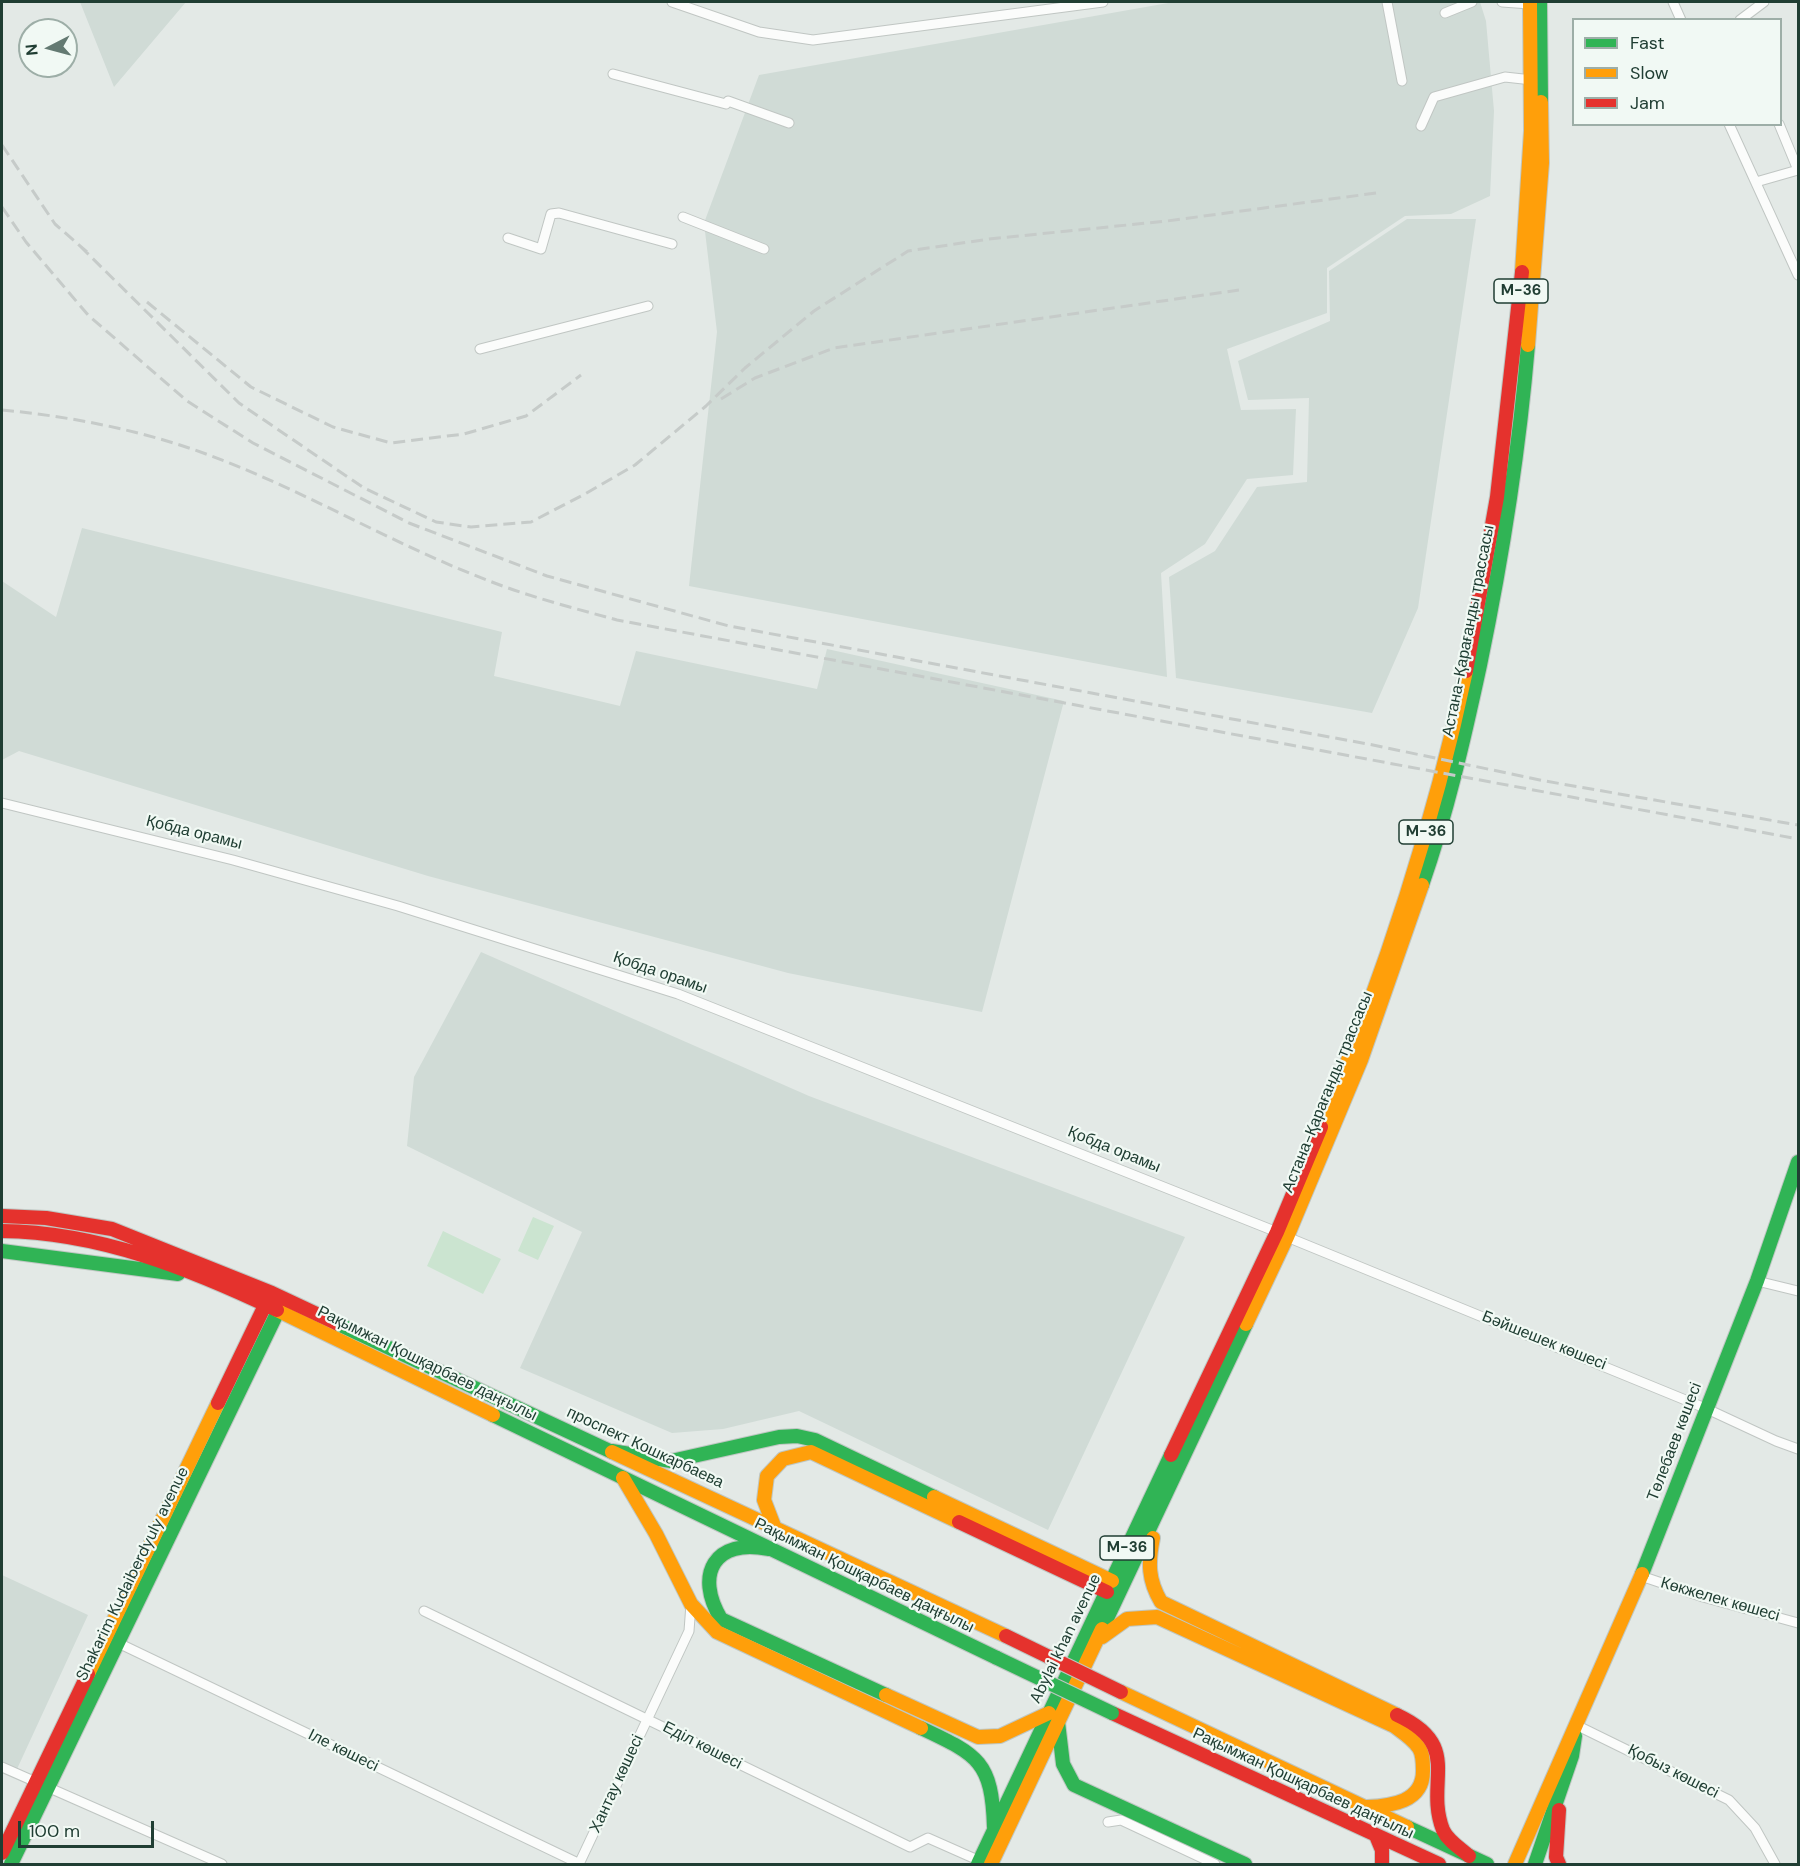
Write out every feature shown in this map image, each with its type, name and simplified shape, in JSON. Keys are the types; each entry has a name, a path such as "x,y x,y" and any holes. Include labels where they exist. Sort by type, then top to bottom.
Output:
{"main road":[{"name":"Астана-Қарағанды трассасы","path":"1282,1235 1392,941 1449,748 1483,589 1509,412 1530,169 1537,3"},
{"name":"Астана-Қарағанды трассасы","path":"1282,1235 1361,1060 1434,850 1462,749 1497,583 1521,431 1539,219 1543,105 1537,3"},
{"name":"Төлебаев көшесі","path":"1515,1864 1641,1576 1705,1408 1757,1281 1798,1162"},
{"name":"Рақымжан Қошқарбаев даңғылы","path":"2,1216 46,1218 112,1229 275,1302 768,1549 1377,1838 1439,1864"},
{"name":"Рақымжан Қошқарбаев даңғылы","path":"2,1231 47,1232 100,1241 275,1302"},
{"name":"Abylai khan avenue","path":"1054,1717 1091,1651 1156,1520 1282,1235"},
{"name":"Abylai khan avenue","path":"983,1863 1054,1717 1109,1587 1282,1235"},
{"path":"2,1251 53,1254 144,1271 193,1275"},
{"name":"проспект Кошкарбаева","path":"275,1302 731,1506"},
{"name":"Shakarim Kudaiberdyuly avenue","path":"2,1853 41,1786 275,1302"},
{"path":"612,1451 671,1461 779,1437 797,1436 814,1440 1109,1587"},
{"path":"774,1526 763,1504 762,1485 774,1465 784,1458 797,1452 811,1452 1109,1587"},
{"path":"624,1478 656,1534 691,1604 717,1632 755,1652 961,1746 974,1755 990,1780 1002,1864"},
{"name":"Рақымжан Қошқарбаев даңғылы","path":"731,1506 1487,1864"},
{"path":"1156,1520 1148,1569 1151,1586 1161,1602 1417,1724 1431,1738 1439,1763 1440,1812 1443,1828 1448,1837 1469,1856"},
{"path":"768,1549 755,1544 742,1545 718,1557 709,1575 707,1596 712,1608 721,1619 978,1737 1000,1736 1054,1717 1063,1764 1074,1785 1245,1864"},
{"path":"1091,1651 1115,1624 1142,1614 1157,1617 1394,1726 1419,1748 1424,1767 1422,1779 1416,1795 1400,1803 1367,1807"},
{"name":"Төлебаев көшесі","path":"1535,1864 1572,1756 1576,1729"},
{"name":"Shakarim Kudaiberdyuly avenue","path":"11,1864 41,1786"},
{"path":"1559,1864 1556,1857 1561,1790"},
{"path":"1377,1838 1382,1850 1382,1864"}],"street":[{"path":"672,2 759,32 813,40 1103,2"},
{"path":"1387,2 1402,81"},
{"path":"1445,13 1472,2"},
{"path":"1502,2 1537,3"},
{"path":"1673,2 1680,18"},
{"path":"1743,18 1764,2"},
{"path":"613,74 727,102 789,123"},
{"path":"1421,126 1434,97 1505,77 1532,80"},
{"path":"1730,126 1798,275"},
{"path":"1756,182 1798,170 1780,126"},
{"path":"508,238 541,249 551,214 559,213 672,244"},
{"path":"683,217 764,249"},
{"path":"480,349 648,306"},
{"name":"Қобда орамы","path":"2,803 233,860 398,906 678,994 1282,1235"},
{"name":"Бәйшешек көшесі","path":"1282,1235 1705,1408 1798,1449"},
{"path":"1757,1281 1798,1291"},
{"name":"Көкжелек көшесі","path":"1641,1576 1703,1597 1798,1623"},
{"name":"Хантау көшесі","path":"580,1864 689,1631 691,1604"},
{"name":"Еділ көшесі","path":"424,1611 910,1847 928,1838 983,1863"},
{"name":"Іле көшесі","path":"112,1640 580,1864"},
{"name":"Қобыз көшесі","path":"1576,1729 1729,1800 1755,1828 1775,1864"},
{"path":"2,1767 222,1864"},
{"path":"1108,1822 1120,1820 1215,1864"}],"shaded area":[{"path":"80,2 186,2 114,87"},
{"path":"1174,2 1480,2 1486,21 1494,111 1490,196 1451,214 1405,216 1327,268 1327,313 1227,349 1241,410 1296,409 1293,475 1247,479 1205,544 1161,573 1167,677 689,586 717,332 704,223 759,75"},
{"path":"1407,219 1476,219 1418,608 1372,713 1176,678 1169,577 1215,551 1257,487 1307,482 1309,398 1248,400 1238,361 1330,321 1329,271"},
{"path":"82,528 502,632 494,676 620,706 636,651 817,689 827,649 1064,701 982,1012 788,973 428,876 19,751 2,760 2,581 56,617"},
{"path":"481,952 809,1096 1185,1237 1048,1530 799,1411 723,1429 672,1433 520,1368 582,1232 407,1146 414,1077"},
{"path":"2,1575 88,1615 17,1769 2,1762"}],"green space":[{"path":"533,1217 554,1226 538,1260 518,1251"},
{"path":"443,1231 501,1259 483,1294 427,1266"}],"railway":[{"path":"2,145 55,224 87,252"},
{"path":"80,246 239,403 364,488 436,522 471,527 531,522 635,465 814,311 908,251 989,239 1167,221 1376,193"},
{"path":"2,207 26,242 88,315 187,401 253,443 409,523 547,576 729,626 1373,745 1545,781 1798,825"},
{"path":"721,399 755,378 834,348 1239,290"},
{"path":"147,302 251,387 333,427 391,443 464,434 526,416 581,375"},
{"path":"2,410 98,424 192,449 267,479 450,565 487,580 535,597 617,620 1798,839"}],"traffic: fast":[{"path":"1540,2 1541,102"},
{"path":"1422,885 1454,776 1488,625 1515,466 1528,345"},
{"path":"1642,1574 1757,1281 1798,1162"},
{"path":"2,1251 178,1274"},
{"path":"11,1864 282,1303"},
{"path":"338,1324 612,1452"},
{"path":"1102,1629 1246,1324"},
{"path":"493,1415 997,1658"},
{"path":"612,1451 671,1461 779,1437 797,1436 815,1440 934,1497"},
{"path":"978,1864 1171,1455"},
{"path":"768,1549 750,1547 734,1549 723,1554 714,1563 710,1574 710,1588 713,1603 721,1619 886,1695"},
{"path":"997,1658 1112,1713"},
{"path":"1058,1722 1063,1764 1074,1785 1245,1864"},
{"path":"921,1728 956,1746 978,1763 990,1787 994,1827"},
{"path":"1535,1864 1572,1756 1575,1736"},
{"path":"1407,1827 1487,1864"}],"traffic: slow":[{"path":"1522,272 1531,131 1530,2"},
{"path":"1528,345 1542,163 1541,102"},
{"path":"1321,1127 1365,1015 1404,902 1438,787 1466,671"},
{"path":"1246,1324 1287,1237 1361,1060 1422,885"},
{"path":"277,1310 493,1415"},
{"path":"88,1674 218,1403"},
{"path":"612,1452 1006,1636"},
{"path":"774,1526 764,1500 767,1476 783,1459 811,1452 959,1522"},
{"path":"623,1478 656,1534 691,1604 717,1632 921,1728"},
{"path":"934,1497 1112,1581"},
{"path":"1153,1538 1150,1571 1161,1602 1397,1715"},
{"path":"1515,1864 1642,1574"},
{"path":"1102,1637 1127,1619 1157,1617 1394,1726 1411,1739 1420,1750 1423,1765 1422,1781 1418,1790 1404,1800 1367,1807"},
{"path":"991,1864 1102,1629"},
{"path":"1121,1692 1407,1827"},
{"path":"886,1695 978,1737 1000,1736 1049,1713"}],"traffic: jam":[{"path":"1466,671 1497,497 1522,272"},
{"path":"1171,1455 1277,1232 1321,1127"},
{"path":"2,1216 46,1218 112,1229 272,1293 338,1324"},
{"path":"2,1231 74,1238 144,1255 211,1280 277,1310"},
{"path":"218,1403 269,1297"},
{"path":"959,1522 1107,1592"},
{"path":"1006,1636 1121,1692"},
{"path":"2,1853 88,1674"},
{"path":"1112,1713 1439,1864"},
{"path":"1397,1715 1417,1727 1430,1739 1436,1752 1438,1812 1443,1830 1451,1841 1469,1856"},
{"path":"1559,1810 1556,1857 1559,1864"},
{"path":"1377,1838 1382,1850 1382,1864"}]}
